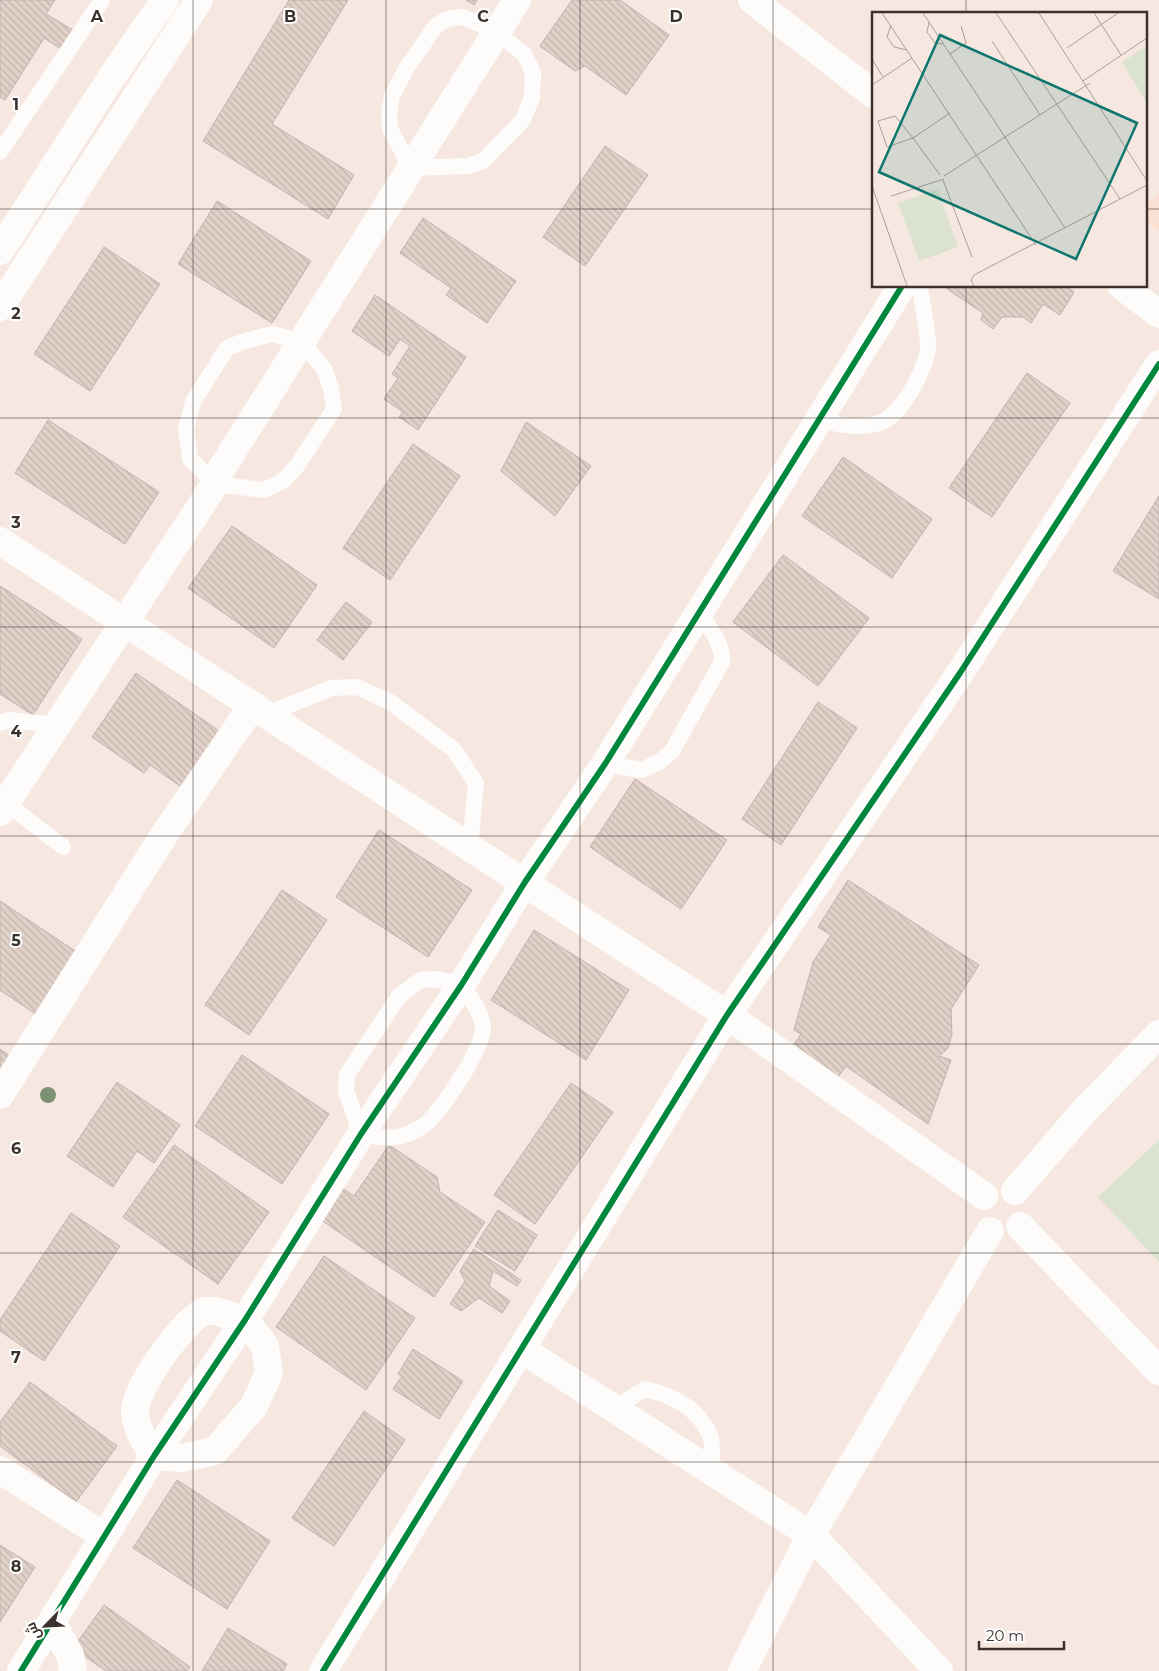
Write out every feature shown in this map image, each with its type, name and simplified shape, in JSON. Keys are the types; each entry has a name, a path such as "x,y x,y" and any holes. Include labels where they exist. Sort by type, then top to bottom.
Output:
{"main road":[{"path":"0,251 111,78 165,0"},
{"path":"0,307 199,0"},
{"path":"3,807 215,484 215,479 517,0"},
{"path":"752,0 872,93"},
{"path":"20,1671 154,1456 245,1320 361,1134 462,984 525,882 605,764 901,288"},
{"path":"1125,288 1159,314"},
{"path":"323,1671 727,1016 960,673 1159,364"},
{"path":"0,541 470,846 727,1016 984,1196"},
{"path":"0,1095 164,836 260,710"},
{"path":"1015,1191 1085,1110 1159,1034"},
{"path":"998,1187 1007,1187 1015,1191 1022,1198 1025,1207 1025,1217 1020,1226 1006,1234 990,1230 981,1221 980,1202 984,1196 998,1187"},
{"path":"1020,1226 1159,1371"},
{"path":"742,1671 811,1535 990,1230"},
{"path":"205,1311 215,1311 245,1320 265,1346 268,1361 269,1373 254,1406 215,1451 181,1458 154,1456 142,1436 135,1412 136,1400 157,1363 190,1320 197,1314 205,1311"},
{"path":"521,1349 811,1535 939,1671"},
{"path":"0,1470 104,1536"},
{"path":"52,1622 70,1655 73,1671"}],"lane":[{"path":"2,144 102,0"},
{"path":"463,17 497,32 525,55 533,73 532,97 523,120 483,161 468,166 411,168 390,129 389,113 392,96 406,69 435,27 447,19 463,17"},
{"path":"819,420 854,428 882,422 904,401 921,374 928,345 920,288"},
{"path":"272,334 302,342 324,369 331,388 334,408 297,466 283,481 264,490 215,484 190,459 186,430 194,402 227,348 272,334"},
{"path":"605,764 642,770 659,762 672,751 722,662 722,652 718,641 698,612"},
{"path":"260,710 331,688 357,688 390,702 454,750 476,783 470,846"},
{"path":"0,723 9,720 57,725"},
{"path":"3,807 63,847"},
{"path":"434,979 462,984 477,1010 483,1028 474,1054 451,1092 428,1123 409,1134 391,1139 361,1134 350,1105 345,1083 347,1075 389,1008 399,996 421,980 434,979"},
{"path":"614,1408 645,1389 668,1394 694,1412 711,1436 712,1471"}],"shaded area":[{"path":"1159,192 1159,232 1146,221 1146,206"}],"green space":[{"path":"1159,1140 1159,1262 1098,1197"}],"building":[{"path":"0,0 55,0 46,14 73,30 61,49 44,38 5,100 0,97"},
{"path":"289,0 348,0 272,124 354,175 328,219 203,141"},
{"path":"466,0 477,0 474,5"},
{"path":"572,0 620,0 669,35 626,95 585,66 575,71 540,46"},
{"path":"605,146 648,175 585,266 543,237"},
{"path":"217,201 311,261 272,323 178,264"},
{"path":"423,218 516,281 487,323 446,295 451,288 400,253"},
{"path":"104,247 160,284 90,391 34,354"},
{"path":"1069,288 1074,292 1060,315 1043,304 1031,323 1023,317 1002,317 993,329 981,320 983,313 947,289"},
{"path":"375,295 466,357 418,430 399,417 403,412 384,399 398,378 392,374 410,346 400,339 389,356 352,331"},
{"path":"1027,373 1070,403 992,517 949,488"},
{"path":"48,420 159,492 125,544 15,473"},
{"path":"526,422 591,466 555,516 501,471"},
{"path":"413,444 460,476 390,580 343,548"},
{"path":"843,457 932,519 892,578 802,516"},
{"path":"1159,496 1159,599 1113,571"},
{"path":"232,526 317,585 274,648 188,588"},
{"path":"783,555 869,618 818,686 733,622"},
{"path":"0,586 82,639 33,715 0,694"},
{"path":"346,602 372,622 343,660 317,640"},
{"path":"136,673 222,733 183,788 150,765 144,773 92,737"},
{"path":"818,702 857,728 781,845 742,819"},
{"path":"635,779 727,840 681,909 590,847"},
{"path":"379,830 472,890 428,957 336,897"},
{"path":"848,880 979,965 951,1009 952,1034 948,1048 939,1056 951,1060 928,1124 846,1066 838,1077 793,1046 801,1034 794,1030 813,962 831,935 818,927"},
{"path":"282,890 327,920 249,1035 205,1005"},
{"path":"0,901 81,955 40,1017 0,990"},
{"path":"534,930 629,990 586,1060 491,1000"},
{"path":"0,1049 15,1060 0,1081"},
{"path":"242,1055 329,1114 282,1184 195,1126"},
{"path":"117,1082 180,1125 154,1163 137,1151 113,1187 67,1156"},
{"path":"571,1083 613,1112 535,1224 494,1195"},
{"path":"174,1145 269,1212 218,1284 123,1217"},
{"path":"389,1145 437,1177 440,1192 485,1222 434,1297 321,1220 342,1188 354,1196"},
{"path":"498,1210 537,1235 515,1271 475,1246"},
{"path":"71,1213 120,1246 44,1361 0,1331 0,1320"},
{"path":"474,1249 521,1280 517,1286 493,1271 489,1286 510,1301 502,1313 479,1298 461,1311 450,1304 465,1281 460,1271"},
{"path":"324,1256 415,1318 366,1390 276,1327"},
{"path":"413,1349 463,1381 439,1419 393,1389 402,1376 398,1374"},
{"path":"30,1382 117,1446 76,1502 0,1446 0,1422"},
{"path":"364,1411 405,1440 334,1546 292,1518"},
{"path":"177,1480 270,1541 227,1609 133,1548"},
{"path":"0,1545 35,1567 0,1622"},
{"path":"104,1605 190,1667 187,1671 106,1671 73,1648"},
{"path":"228,1628 287,1664 283,1671 202,1671"}],"cycle path":[{"path":"21,1671 154,1456 245,1320 361,1134 462,984 525,882 605,764 901,288"},
{"path":"323,1671 727,1015 960,673 1159,364"}]}
